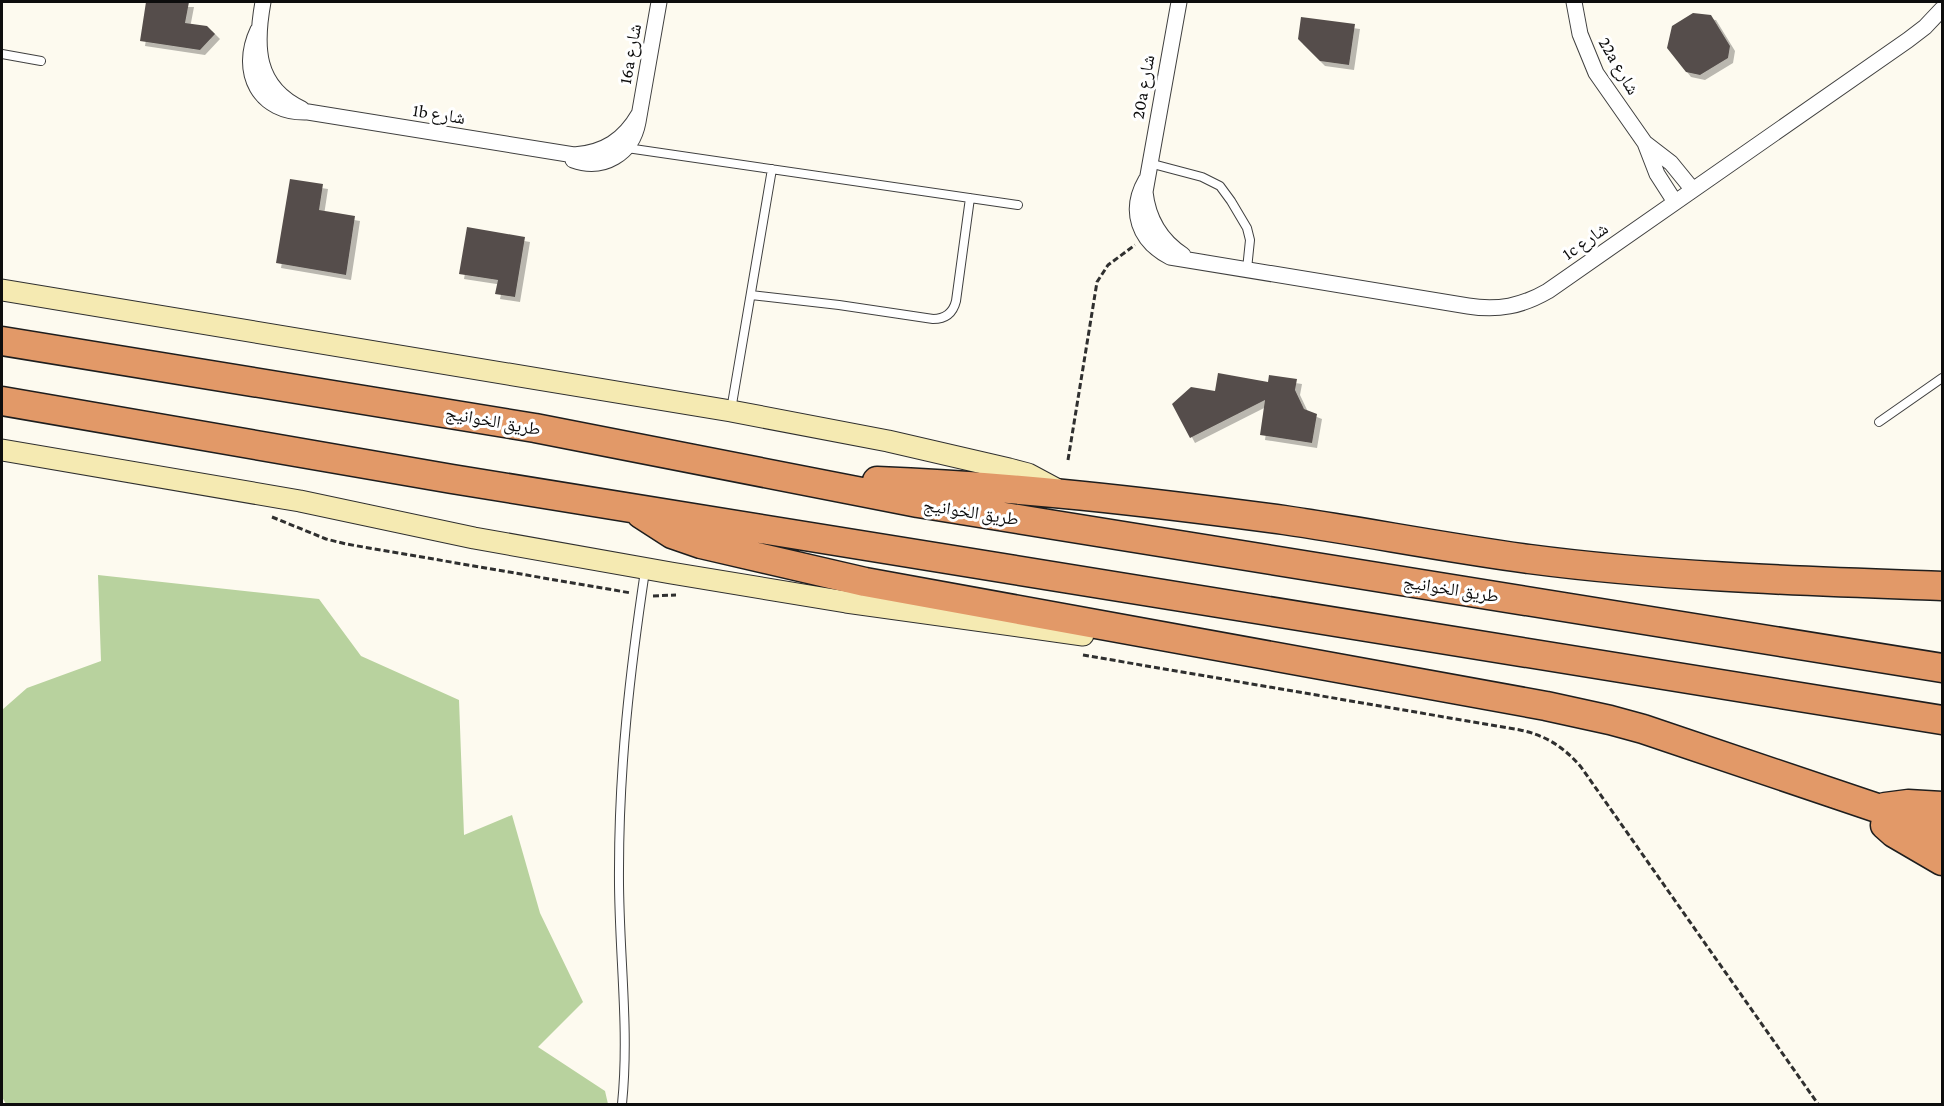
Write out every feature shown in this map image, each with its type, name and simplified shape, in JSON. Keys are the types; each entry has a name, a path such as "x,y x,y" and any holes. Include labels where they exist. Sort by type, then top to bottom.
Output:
{"highway":[{"name":"طريق الخوانيج","path":"2,341 535,428 930,505 1942,668"},
{"path":"2,401 633,508 1942,720"},
{"path":"791,479 921,483 1065,494 1286,521 1601,568 1700,576 1942,586"},
{"path":"633,508 658,526 700,544 865,582 1546,706 1610,720 1880,809 1942,833"},
{"path":"1897,584 1919,573 1942,570"},
{"path":"1897,584 1918,592 1942,594"},
{"path":"1880,809 1908,804 1942,806"},
{"path":"1880,809 1886,827 1942,861"}],"street":[{"name":"1b شارع","path":"263,2 258,30 249,58 252,78 308,112 562,154 610,153"},
{"name":"16a شارع","path":"627,148 636,131 659,2"},
{"name":"20a شارع","path":"1150,232 1146,204 1146,180 1179,2"},
{"name":"22a شارع","path":"1574,2 1580,34 1592,63 1645,143 1657,174 1675,202"},
{"name":"1c شارع","path":"1150,232 1161,252 1180,259 1475,308 1510,307 1548,291 1908,40 1941,11"},
{"name":"16a شارع","path":"610,153 639,114"},
{"name":"22a شارع","path":"1645,143 1671,163 1693,190"},
{"path":"610,153 627,148"},
{"path":"2,290 731,411 878,439 1009,468 1037,478 1065,494"},
{"path":"2,450 300,501 474,538 645,569 846,602 1104,638 1127,639 1149,635"}],"lane":[{"path":"2,54 41,61"},
{"path":"627,148 1018,205"},
{"path":"1149,164 1202,177 1220,186 1247,228 1250,240 1247,269"},
{"path":"731,411 772,169"},
{"path":"751,295 933,319 943,318 952,311 956,301 970,198"},
{"path":"1879,422 1942,378"},
{"path":"622,1104 625,1053 618,871 621,770 625,720 645,569"}],"path":[{"path":"1068,460 1097,282 1108,265 1150,232"},
{"path":"268,516 326,539 346,544 642,594 658,596 682,594"},
{"path":"1072,654 1520,730 1554,742 1573,757 1581,767 1818,1104"}],"green space":[{"path":"98,575 319,599 361,656 459,700 464,835 512,815 540,913 583,1002 538,1047 605,1091 608,1104 6,1104 2,1097 2,710 27,688 101,661"}],"building":[{"path":"146,2 189,2 185,23 207,26 215,34 200,50 140,41"},
{"path":"1693,13 1711,15 1730,46 1728,58 1700,75 1686,72 1667,48 1672,26"},
{"path":"1301,17 1355,24 1349,65 1320,61 1298,39"},
{"path":"290,179 323,184 319,210 355,216 346,275 276,263"},
{"path":"467,227 525,237 515,297 495,294 498,280 459,274"},
{"path":"1218,373 1268,382 1269,375 1297,379 1295,390 1304,409 1317,414 1312,443 1260,435 1265,400 1190,438 1172,404 1191,387 1215,391"}]}
